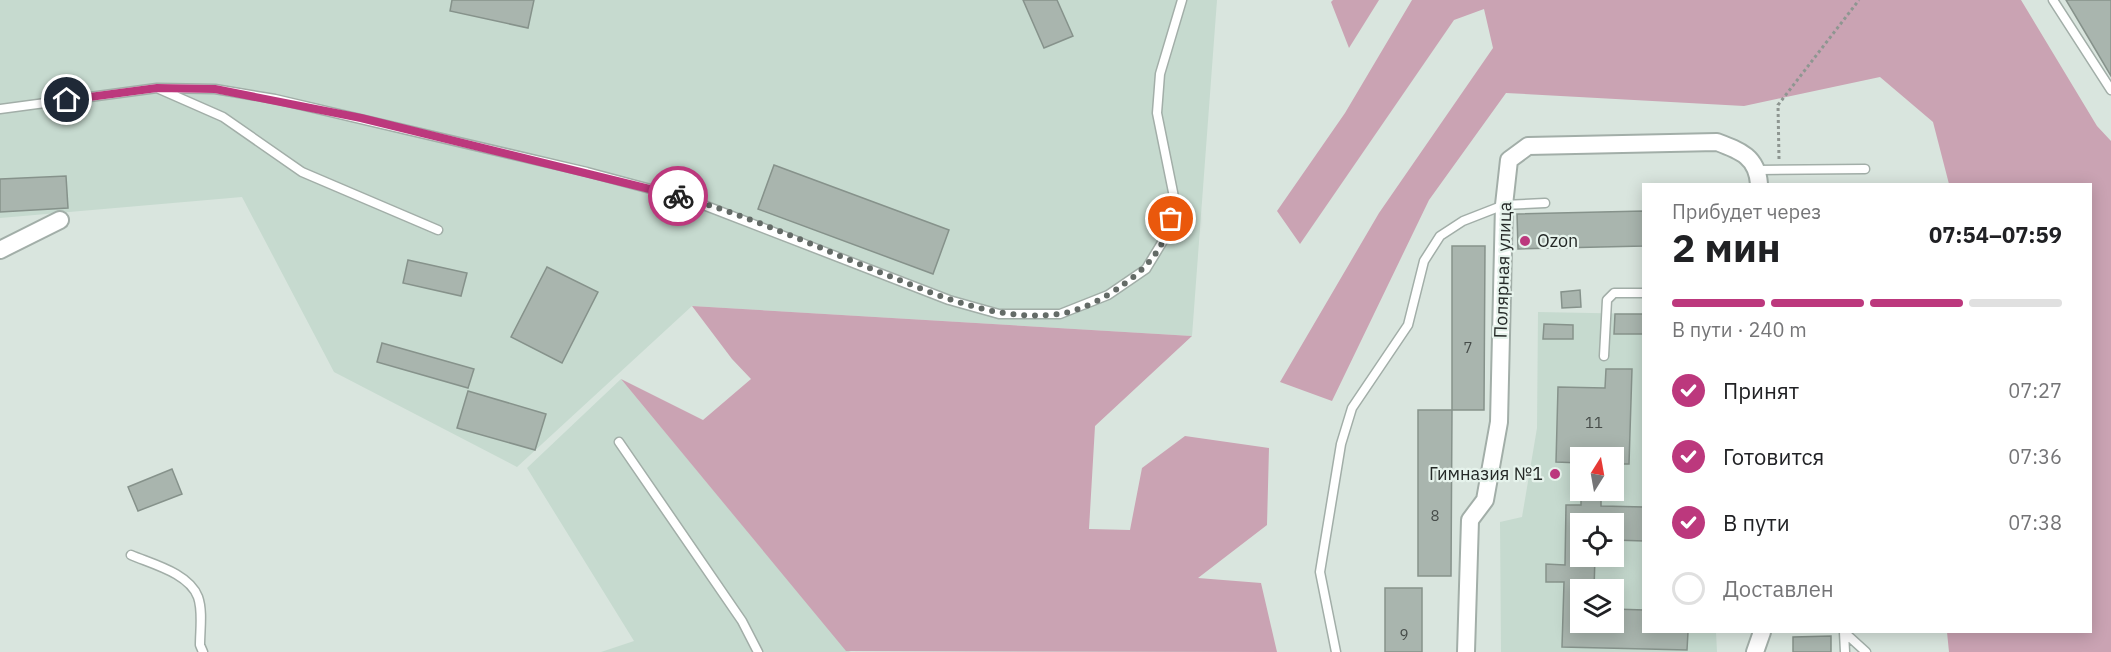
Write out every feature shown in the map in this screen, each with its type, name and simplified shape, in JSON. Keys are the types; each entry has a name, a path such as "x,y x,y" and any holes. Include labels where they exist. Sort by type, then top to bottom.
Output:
{"street":[{"name":"Полярная улица","path":"1466,652 1470,520 1485,500 1499,422 1504,205 1509,160 1528,146 1717,142 1741,151 1758,177"},
{"path":"0,250 60,220"},
{"path":"1755,652 1762,633"}],"lane":[{"path":"0,109 157,88 215,89 275,99 587,172 688,199 949,300 999,314 1060,314 1108,296 1146,268 1167,236 1175,202 1157,113 1160,74 1182,0"},
{"path":"2053,0 2111,90"},
{"path":"157,88 223,117 302,172 438,230"},
{"path":"1758,177 1779,170 1864,169"},
{"path":"1336,652 1320,572 1341,444 1352,408 1408,325 1424,261 1440,236 1463,221 1504,205 1545,203"},
{"path":"1604,356 1607,300 1614,293 1642,293"},
{"path":"619,442 741,621 758,652"},
{"path":"131,555 166,569 189,584 198,597 200,645 203,652"},
{"path":"1844,633 1845,652"},
{"path":"1845,633 1866,652"}],"path":[{"path":"1779,170 1778,105 1859,0"}],"shaded area":[{"path":"0,0 1217,0 1192,336 692,306 517,467 334,372 242,197 0,218"},
{"path":"1333,0 1379,0 1349,48 1331,2"},
{"path":"1412,0 2021,0 2097,126 2111,141 2111,652 1949,652 1947,633 2092,633 2092,183 1949,183 1933,122 1880,77 1744,106 1506,93 1429,200 1332,401 1280,382 1379,213 1493,48 1484,9 1454,20 1300,244 1277,211 1345,113"},
{"path":"692,306 1192,336 1095,426 1089,529 1130,530 1142,468 1185,436 1269,448 1267,525 1198,578 1261,583 1277,652 846,651 621,379 703,420 751,379 732,359"},
{"name":"Гимназия №1","path":"1538,312 1642,314 1642,633 1716,633 1717,652 1501,652 1500,522 1522,517 1537,428"},
{"path":"621,379 846,650 851,652 601,652 634,641 527,468"}],"building":[{"path":"452,0 534,0 528,28 450,11"},
{"path":"1023,0 1057,0 1073,36 1044,48"},
{"path":"2066,0 2111,0 2111,76 2088,37"},
{"path":"774,165 949,230 933,274 758,209"},
{"path":"66,176 68,208 0,212 0,179"},
{"path":"1642,211 1642,246 1518,249 1517,214"},
{"path":"1452,246 1485,246 1484,410 1452,410"},
{"path":"408,260 467,273 461,296 403,283"},
{"path":"547,267 598,292 562,363 511,337"},
{"path":"1580,290 1581,307 1562,308 1561,292"},
{"path":"1615,314 1642,314 1642,334 1614,334"},
{"path":"1544,324 1573,325 1573,339 1543,339"},
{"path":"382,343 474,369 468,388 377,362"},
{"path":"1606,369 1632,369 1629,464 1624,464 1624,447 1570,447 1570,463 1556,462 1558,387 1605,388"},
{"path":"468,391 546,414 535,450 457,428"},
{"path":"1418,410 1452,410 1451,576 1418,576"},
{"path":"172,469 182,494 138,511 128,487"},
{"path":"1581,501 1601,501 1601,506 1642,507 1642,541 1624,540 1624,513 1570,513 1570,567 1595,567 1594,579 1570,579 1570,633 1624,633 1624,609 1642,610 1642,633 1688,633 1687,650 1562,647 1564,582 1546,582 1546,564 1565,565 1566,505 1581,505"},
{"path":"1385,588 1422,588 1422,652 1385,652"},
{"path":"1831,636 1831,652 1793,652 1793,637"}],"way so far":[{"path":"678,196 757,224 949,300 999,314 1060,314 1108,296 1146,268 1167,236 1171,219"}],"place":[{"name":"Ozon","path":"1525,241"},
{"name":"Гимназия №1","path":"1555,474"}],"route":[{"path":"67,100 157,88 215,89 275,99 361,118 678,196"}]}
